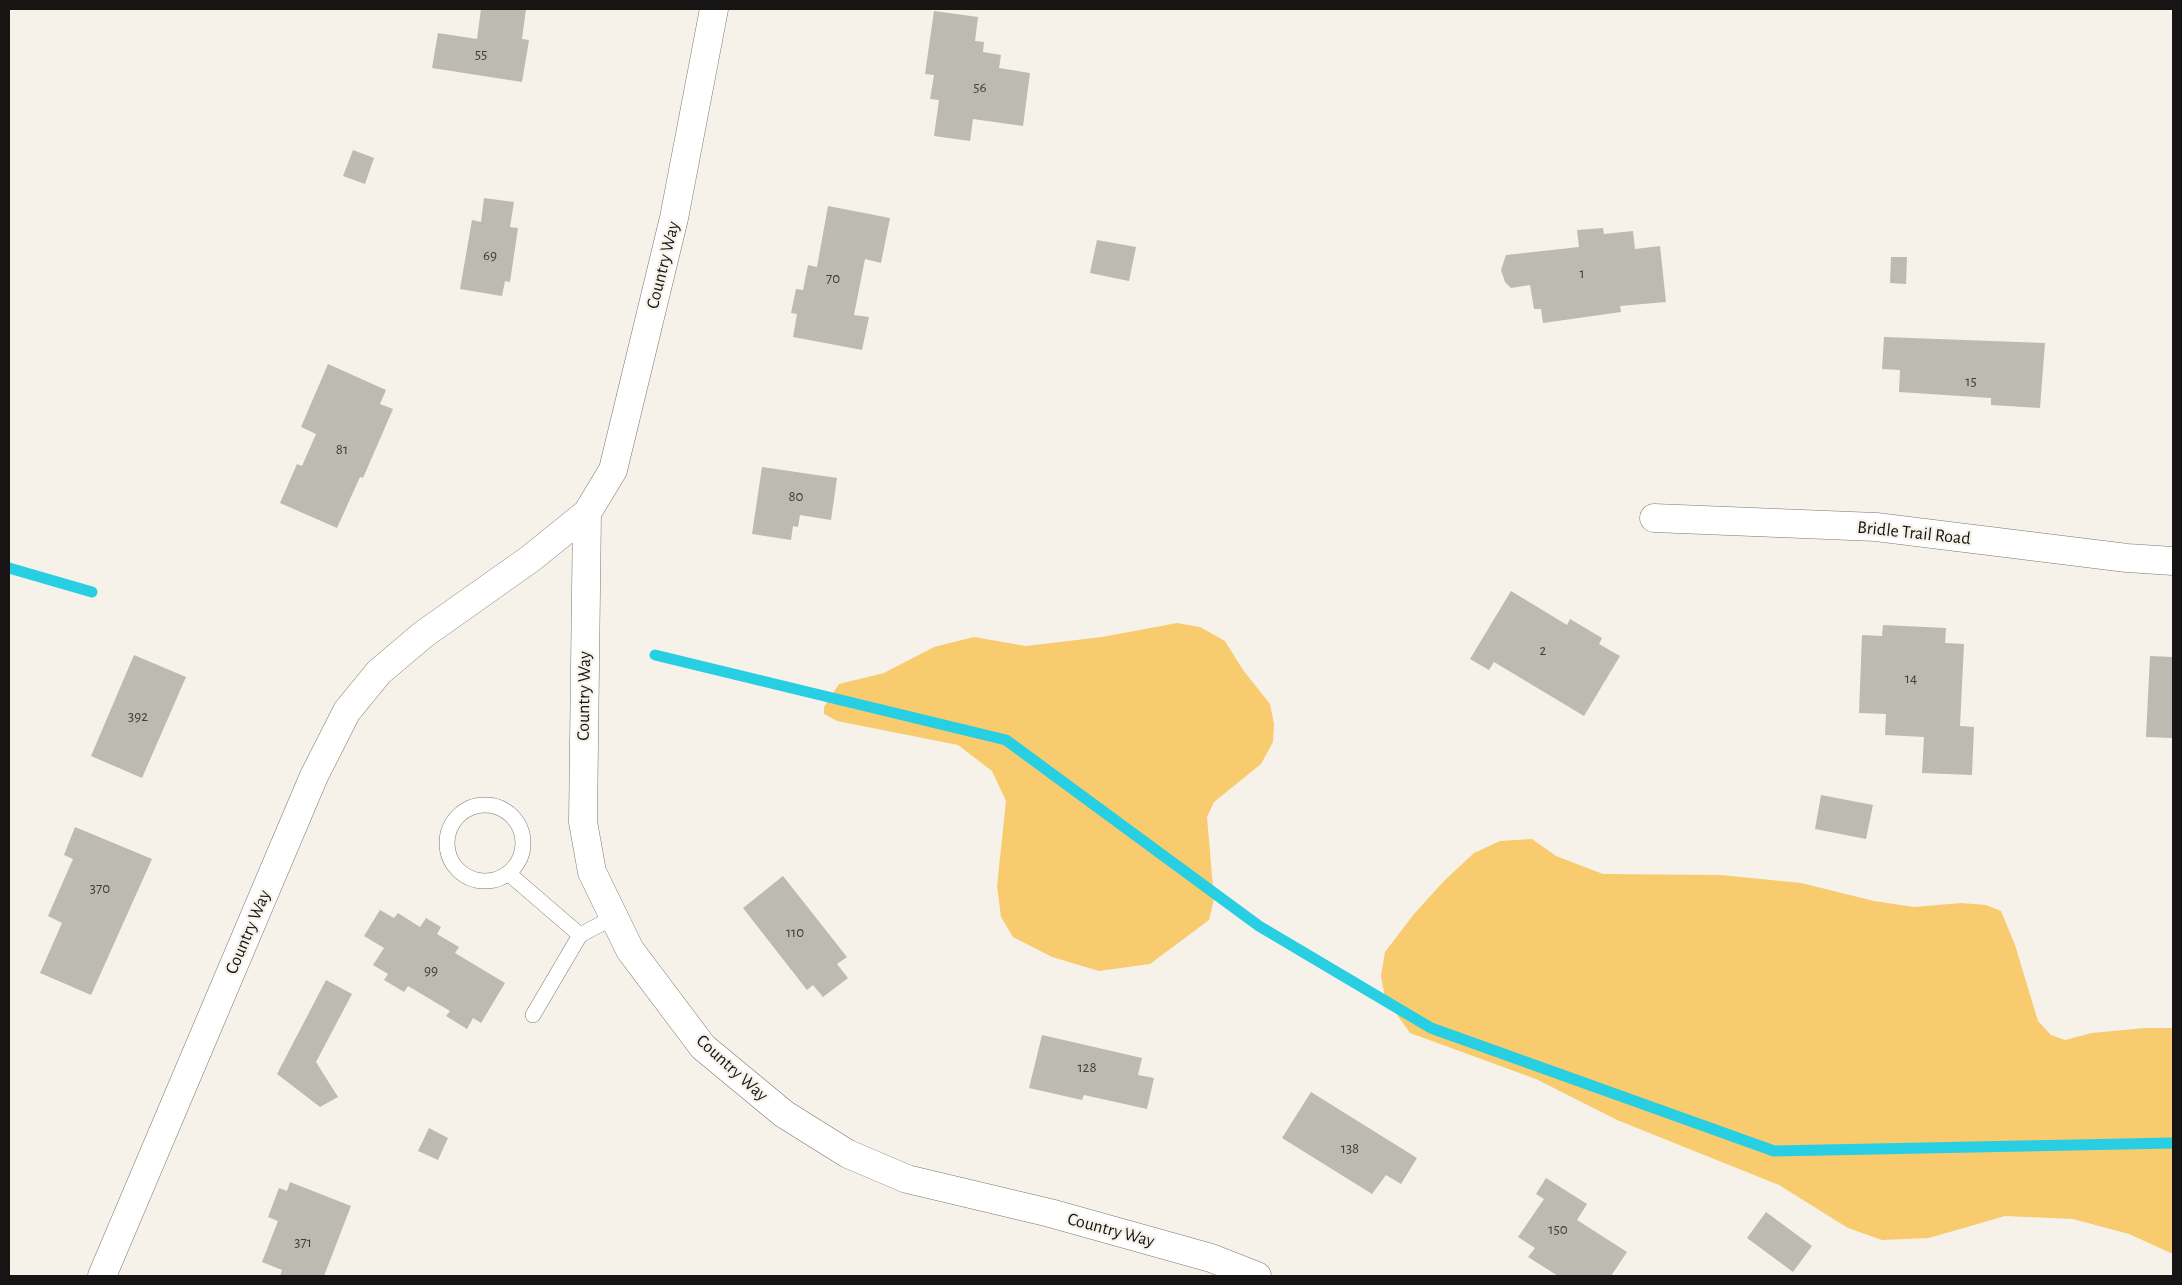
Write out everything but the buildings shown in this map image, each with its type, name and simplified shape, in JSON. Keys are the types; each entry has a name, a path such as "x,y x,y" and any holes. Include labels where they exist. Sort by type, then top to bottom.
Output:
{"street":[{"name":"Country Way","path":"102,1276 310,785 347,711 380,672 424,634 530,559 587,513 613,470 674,218 714,9"},
{"name":"Country Way","path":"587,513 582,822 592,872 630,950 703,1048 784,1114 848,1154 907,1179 1050,1213 1201,1255 1257,1276"},
{"name":"Bridle Trail Road","path":"1654,518 1876,527 2127,558 2173,561"}],"lane":[{"path":"475,806 493,806 505,810 514,818 521,835 521,853 516,864 508,873 496,879 483,881 470,878 459,872 449,856 447,837 451,825 459,814 475,806"},
{"path":"508,873 580,935"},
{"path":"533,1015 580,935 614,917"}],"shaded area":[{"path":"1177,623 1200,627 1225,641 1243,670 1270,704 1274,724 1273,742 1261,764 1214,802 1207,817 1214,899 1209,920 1150,964 1099,971 1052,957 1013,937 1001,917 997,886 1006,801 992,771 958,745 837,721 824,714 824,707 839,684 884,673 934,647 974,637 1026,646 1102,637"},
{"path":"1532,839 1556,856 1603,874 1720,875 1801,883 1874,901 1914,907 1961,903 1986,905 2001,911 2015,945 2038,1021 2051,1035 2065,1040 2092,1033 2145,1028 2173,1028 2173,1254 2129,1234 2073,1219 2005,1216 1929,1238 1882,1240 1848,1228 1779,1185 1617,1120 1536,1079 1410,1033 1385,998 1381,976 1385,952 1414,914 1444,881 1474,853 1500,841"}],"waterway":[{"path":"9,568 92,592"},
{"path":"655,655 1006,740 1259,926 1431,1028 1774,1151 2173,1143"}]}
